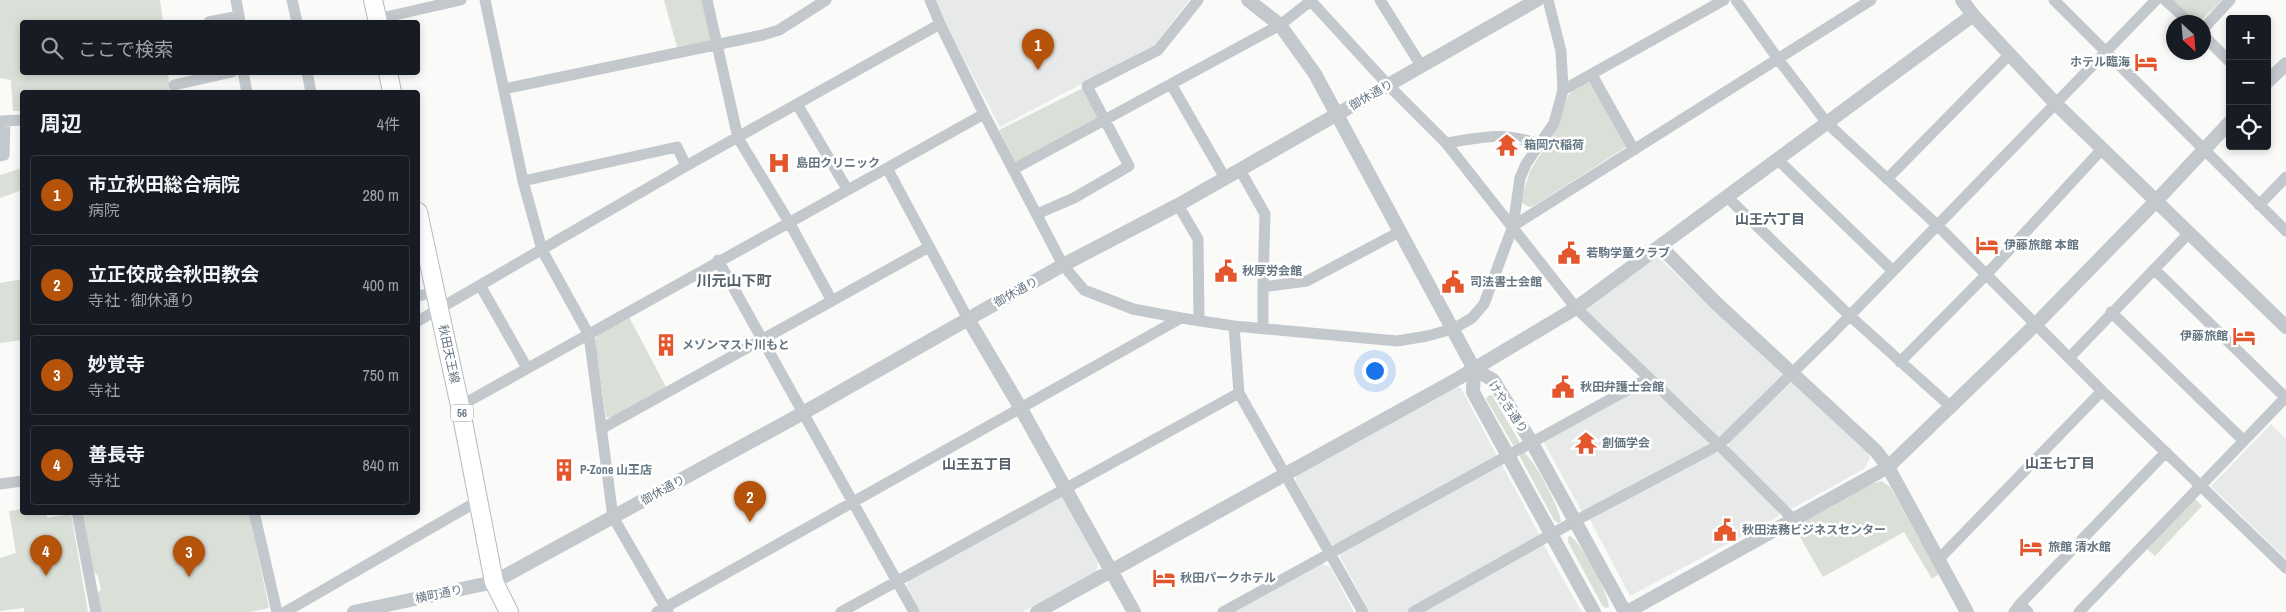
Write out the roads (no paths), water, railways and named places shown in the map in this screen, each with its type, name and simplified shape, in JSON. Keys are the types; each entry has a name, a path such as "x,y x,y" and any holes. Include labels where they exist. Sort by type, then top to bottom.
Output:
{"main road":[{"path":"372,0 377,20"},
{"path":"389,75 392,90"},
{"name":"秋田天王線","path":"420,221 460,406 494,582 509,612"}],"street":[{"path":"236,0 240,19"},
{"path":"292,0 297,20"},
{"path":"381,20 461,0"},
{"path":"485,0 523,180 542,250 589,335 613,517 663,610 1020,406 1181,318"},
{"path":"707,0 738,138 789,222 832,301"},
{"path":"504,89 763,35 779,30 826,0"},
{"path":"930,0 984,114 1063,265 1084,290 1133,309 1199,321 1397,341 1453,330 1472,318 1484,304 1513,226 1520,178 1526,164 1541,146 1554,124 1563,90 1561,51 1548,0"},
{"path":"1037,214 1074,198 1130,166 1087,86 1158,50 1198,0"},
{"path":"1248,0 1280,25 1315,74 1474,369"},
{"path":"1014,169 1280,25 1311,0 1388,85 1446,143 1576,308 1793,519"},
{"path":"1380,0 1422,66"},
{"name":"御休通り","path":"494,582 803,413 1063,265 1178,205 1537,0"},
{"path":"1563,90 1724,0"},
{"path":"1736,0 1778,60 1827,123 1937,225 2102,391 2286,568"},
{"path":"1513,226 1871,0"},
{"path":"1962,0 2056,104 2286,327"},
{"path":"2054,0 2286,231"},
{"path":"1413,612 1552,536 1575,521 1719,445 1850,316 2156,0"},
{"path":"2165,0 2181,15"},
{"path":"2211,20 2230,0"},
{"path":"1037,612 1474,369 1576,308 1974,15"},
{"path":"420,319 438,300 480,286 686,166 940,24"},
{"path":"2211,43 2228,60"},
{"path":"1887,179 2010,54"},
{"path":"2271,78 2286,64"},
{"path":"174,85 219,75"},
{"path":"244,75 247,90"},
{"path":"308,75 311,90"},
{"path":"1592,75 1634,150"},
{"path":"1171,84 1225,178"},
{"path":"797,104 847,189"},
{"path":"460,406 589,335 718,260 984,114"},
{"path":"0,156 4,154 3,121 20,120"},
{"path":"1626,612 1888,467 2036,324 2226,126"},
{"path":"1446,143 1504,135 1523,138 1541,146"},
{"path":"523,180 677,147 686,166"},
{"path":"1900,362 1986,275 2102,148"},
{"path":"1777,159 1893,271"},
{"path":"887,168 968,319 1020,406 1134,612"},
{"path":"1240,170 1265,214 1263,328"},
{"path":"2259,205 2286,177"},
{"path":"1726,196 1850,316 1952,407"},
{"path":"1178,205 1198,239 1199,321"},
{"path":"1263,287 1307,281 1401,231"},
{"path":"2069,358 2111,312 2190,232"},
{"path":"1660,246 1716,302 1876,451 1888,467 1967,612"},
{"path":"601,429 929,247"},
{"path":"718,260 914,612"},
{"path":"2079,612 2286,397 2154,269"},
{"path":"480,286 527,368"},
{"path":"420,296 438,300"},
{"path":"2111,312 2244,441"},
{"path":"1234,326 1239,392 1363,612"},
{"name":"けやき通り","path":"1594,612 1473,392 1474,369 1493,380 1532,443 1626,612"},
{"path":"1224,612 1649,378"},
{"path":"1939,559 2102,391"},
{"path":"841,612 1239,392"},
{"path":"2021,610 2166,452"},
{"path":"0,484 20,481"},
{"path":"285,612 478,501"},
{"path":"78,515 96,612"},
{"path":"255,515 277,612"},
{"name":"横町通り","path":"354,612 494,582"}],"place":[{"name":"ホテル臨海","path":"2146,62"},
{"name":"市立秋田総合病院","path":"1038,70"},
{"name":"箱岡穴稲荷","path":"1507,145"},
{"name":"島田クリニック","path":"779,163"},
{"name":"伊藤旅館 本館","path":"1987,245"},
{"name":"若駒学童クラブ","path":"1569,253"},
{"name":"秋厚労会館","path":"1226,271"},
{"name":"司法書士会館","path":"1453,282"},
{"name":"伊藤旅館","path":"2244,336"},
{"name":"メゾンマスト川もと","path":"666,345"},
{"name":"秋田弁護士会館","path":"1563,387"},
{"name":"創価学会","path":"1586,443"},
{"name":"P-Zone 山王店","path":"564,470"},
{"name":"立正佼成会秋田教会","path":"750,522"},
{"name":"秋田法務ビジネスセンター","path":"1725,530"},
{"name":"旅館 清水館","path":"2031,547"},
{"name":"善長寺","path":"46,576"},
{"name":"妙覚寺","path":"189,577"},
{"name":"秋田パークホテル","path":"1164,578"}],"district":[{"name":"山王六丁目","path":"1770,219"},
{"name":"川元山下町","path":"734,280"},
{"name":"山王七丁目","path":"2060,463"},
{"name":"山王五丁目","path":"977,464"}]}
